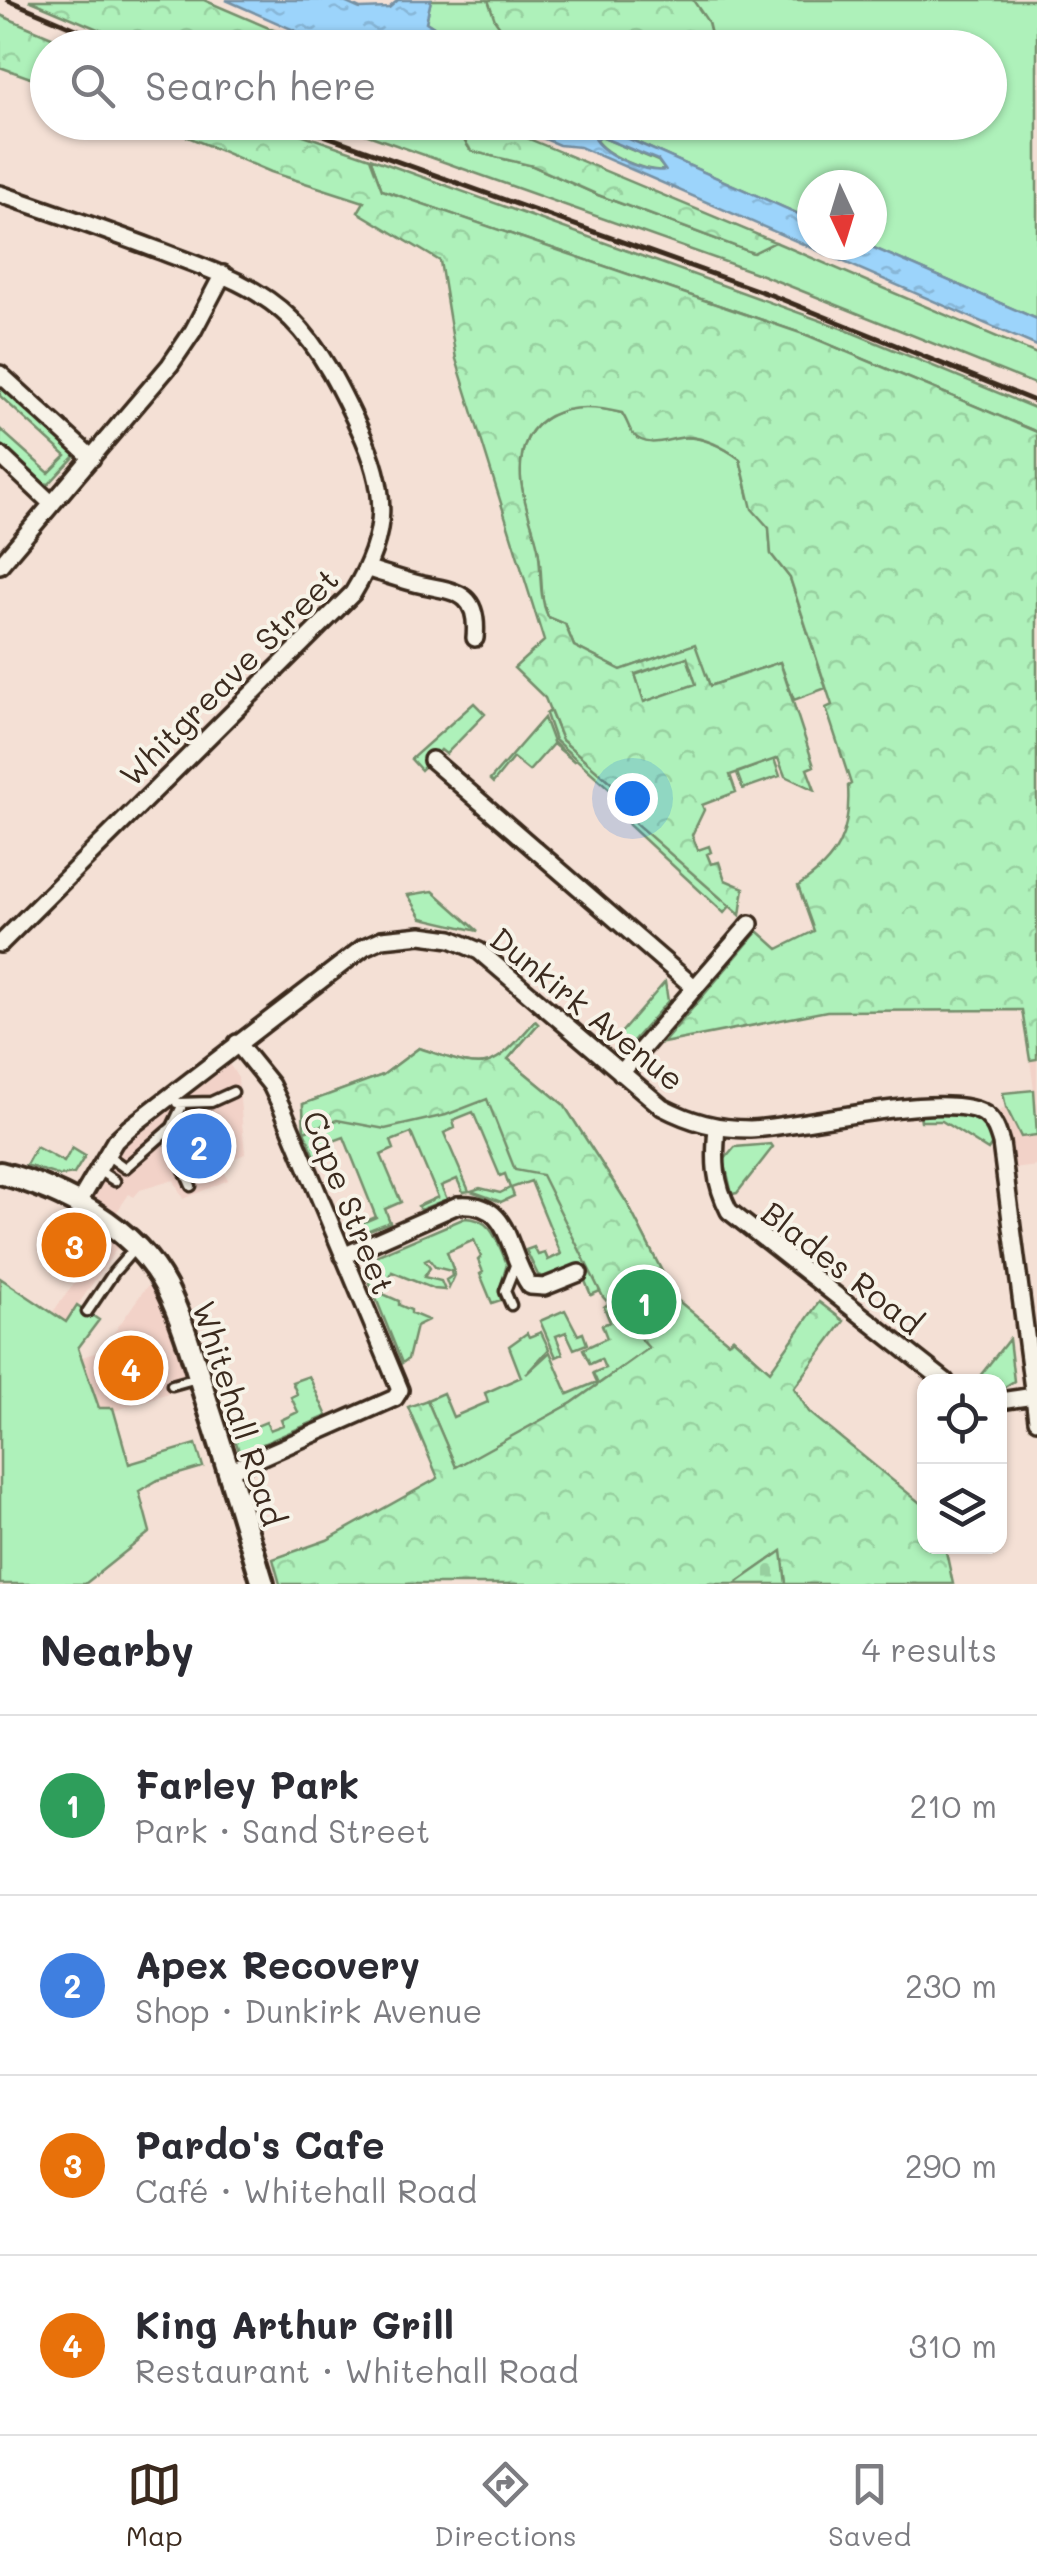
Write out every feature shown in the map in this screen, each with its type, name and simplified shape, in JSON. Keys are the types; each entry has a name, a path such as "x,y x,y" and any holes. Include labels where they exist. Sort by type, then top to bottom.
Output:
{"main road":[{"name":"Whitehall Road","path":"0,1174 34,1182 78,1204 136,1248 164,1284 199,1377 263,1584"}],"street":[{"name":"Whitgreave Street","path":"0,194 222,274 260,294 293,320 335,378 362,433 381,492 380,530 368,569 354,593 0,944"},
{"path":"0,565 170,365 193,331 222,274"},
{"path":"0,374 92,458"},
{"path":"0,455 52,504"},
{"path":"368,569 458,592 477,619 475,638"},
{"path":"432,760 694,988"},
{"path":"621,1073 750,924"},
{"name":"Dunkirk Avenue","path":"78,1204 128,1128 176,1102 237,1043 364,946 402,936 437,936 478,951 662,1107 691,1122 754,1129 906,1108 964,1106 985,1113 996,1126 1002,1143 1034,1396"},
{"name":"Cape Street","path":"229,1471 395,1398 400,1390 271,1085 237,1043"},
{"name":"Blades Road","path":"718,1128 714,1170 718,1191 729,1211 935,1374"},
{"path":"343,1256 458,1205 469,1204 496,1214 525,1279 536,1288 579,1273"},
{"path":"1007,1400 1034,1396 1037,1420"}],"lane":[{"path":"176,1102 211,1102 233,1092"},
{"path":"176,1102 188,1118"},
{"path":"107,1155 125,1168 167,1131 176,1102"},
{"path":"211,1102 216,1114"},
{"path":"167,1131 191,1186"},
{"path":"98,1170 115,1181"},
{"path":"87,1312 136,1248"},
{"path":"511,1305 505,1291 517,1260"},
{"path":"172,1385 199,1377"}],"shaded area":[{"path":"223,1054 238,1078 245,1154 221,1163 228,1180 183,1199 174,1180 140,1190 134,1197 129,1194 108,1225 124,1238 66,1322 52,1313 76,1281 52,1264 86,1210 78,1204 115,1141"},
{"path":"1037,1059 1037,1166 1005,1170 990,1119 1005,1107 1003,1093 1034,1090 1030,1060"},
{"path":"159,1276 201,1382 114,1411 99,1409 82,1357 101,1351 144,1290"}],"green space":[{"path":"29,0 204,0 274,30 100,30"},
{"path":"431,0 1037,0 1037,319 887,254 887,170 797,170 797,213 631,140 1007,140 1007,30 438,30 426,22"},
{"path":"488,0 693,0 710,30 502,30"},
{"path":"0,15 35,30 30,30 30,78 0,67"},
{"path":"195,140 318,140 370,158 382,190 809,336 1037,432 1037,1059 1030,1060 1022,1010 827,1011 663,1043 758,931 778,949 814,931 798,886 823,866 844,831 851,784 826,708 832,705 790,578 771,554 769,528 752,509 740,459 716,444 688,437 646,442 633,434 622,413 583,408 549,416 527,439 521,480 538,548 541,591 548,617 565,624 574,646 621,670 695,644 710,686 780,662 814,766 807,769 815,790 785,776 778,758 730,775 736,792 702,805 704,810 692,835 698,850 709,846 711,864 719,862 725,880 744,888 740,915 634,822 616,787 562,740 545,698 514,668 544,641 456,359 440,261 358,212 364,202 271,172","holes":["687,657 696,684 644,702 635,674"]},
{"path":"382,140 464,140 471,151 533,166 598,195 753,253 775,242 797,251 797,260 817,260 1037,354 1037,385 762,275"},
{"path":"464,140 532,140 775,242 753,253 598,195 533,166 471,151"},
{"path":"596,140 608,140 658,161 665,170 637,166"},
{"path":"370,158 841,328 1037,409 1037,432 809,336 382,190"},
{"path":"0,382 74,450 75,456 49,484 43,483 0,444 0,429 49,473 66,456 0,396"},
{"path":"591,406 622,413 637,438 654,442 695,438 740,459 749,498 769,528 771,554 790,578 826,688 794,700 780,662 710,686 694,645 621,670 574,646 565,624 548,617 537,546 522,489 524,448 537,425 548,418"},
{"path":"687,656 697,684 644,702 635,675"},
{"path":"474,703 485,714 446,754 441,750 421,770 411,759"},
{"path":"550,711 562,740 616,787 635,822 730,906 724,913 629,825 613,792 555,740 546,714"},
{"path":"544,718 553,742 575,762 553,744 529,771 513,758 493,783 490,780"},
{"path":"774,759 780,776 743,789 737,773"},
{"path":"433,891 478,931 422,918 408,895"},
{"path":"665,982 668,1001 633,1041 613,1042"},
{"path":"535,1021 538,1024 508,1059 564,1105 627,1203 676,1299 728,1342 733,1338 770,1371 649,1348 572,1403 456,1468 427,1400 443,1393 453,1417 488,1402 485,1393 521,1377 509,1346 527,1333 529,1337 541,1332 549,1349 526,1374 550,1352 568,1394 597,1382 593,1373 605,1368 601,1359 590,1364 583,1349 607,1338 602,1325 610,1322 604,1307 609,1303 600,1291 591,1295 579,1267 547,1279 538,1275 526,1250 534,1247 538,1255 545,1253 548,1260 561,1254 531,1181 511,1188 514,1196 501,1202 471,1191 480,1188 500,1193 510,1188 505,1174 500,1176 473,1112 453,1120 455,1128 444,1133 469,1191 463,1192 457,1179 441,1186 447,1199 420,1210 418,1206 438,1197 411,1133 391,1141 394,1149 381,1155 401,1202 385,1209 390,1222 360,1232 357,1225 376,1217 344,1137 325,1144 327,1151 315,1156 304,1131 303,1104 383,1075 419,1048 472,1064 495,1060"},
{"path":"535,1021 538,1024 508,1059 564,1105 627,1203 676,1299 728,1342 733,1338 770,1371 819,1302 844,1321 794,1388 809,1412 917,1500 917,1554 947,1554 953,1584 786,1584 781,1552 735,1584 280,1584 273,1559 327,1540 438,1478 408,1407 427,1400 456,1467 572,1403 649,1348 603,1297 542,1175 515,1170 487,1099 446,1115 385,1129 337,1120 304,1131 303,1104 383,1075 419,1048 472,1064 495,1060"},
{"path":"1034,1090 1037,1135 1021,1137 1003,1093"},
{"path":"957,1112 984,1125 994,1141 988,1150 942,1121 921,1121 920,1114"},
{"path":"36,1147 64,1162 72,1148 85,1156 74,1174 60,1176 26,1165"},
{"path":"735,1147 773,1147 737,1193 732,1194 724,1160"},
{"path":"465,1218 488,1227 500,1248 507,1264 499,1292 501,1300 492,1303 480,1274 481,1257 474,1240 447,1252 455,1275 449,1288 446,1280 452,1276 451,1271 435,1267 429,1259 425,1261 430,1268 424,1277 441,1281 445,1290 392,1272 383,1294 428,1320 416,1326 408,1359 402,1363 367,1276 378,1255"},
{"path":"0,1278 66,1322 77,1305 99,1320 78,1348 99,1408 113,1408 129,1464 196,1444 203,1467 158,1480 139,1491 150,1532 85,1584 0,1584"},
{"path":"565,1310 587,1344 574,1349 566,1332 556,1336 563,1354 556,1357 540,1321"},
{"path":"1009,1339 1014,1381 1007,1386 1007,1374 982,1374"},
{"path":"309,1376 327,1416 240,1454 228,1419 233,1418 237,1426 247,1430 266,1422 270,1430 283,1425 281,1420 298,1412 291,1397 297,1394 292,1382"},
{"path":"782,1551 786,1584 735,1584"}],"water":[{"path":"226,0 340,0 360,9 389,8 398,0 431,0 426,22 438,30 294,30"},
{"path":"547,140 595,140 607,152 627,162 665,170 658,160 608,140 631,140 797,213 797,241 580,147"},
{"path":"887,254 1037,319 1037,346 840,260 887,260"}],"railway":[{"path":"8,0 79,30"},
{"path":"337,140 771,295 1037,402"}],"place":[{"name":"Apex Recovery","path":"199,1146"},
{"name":"Pardo's Cafe","path":"74,1245"},
{"name":"Farley Park","path":"644,1302"},
{"name":"King Arthur Grill","path":"131,1368"}]}
